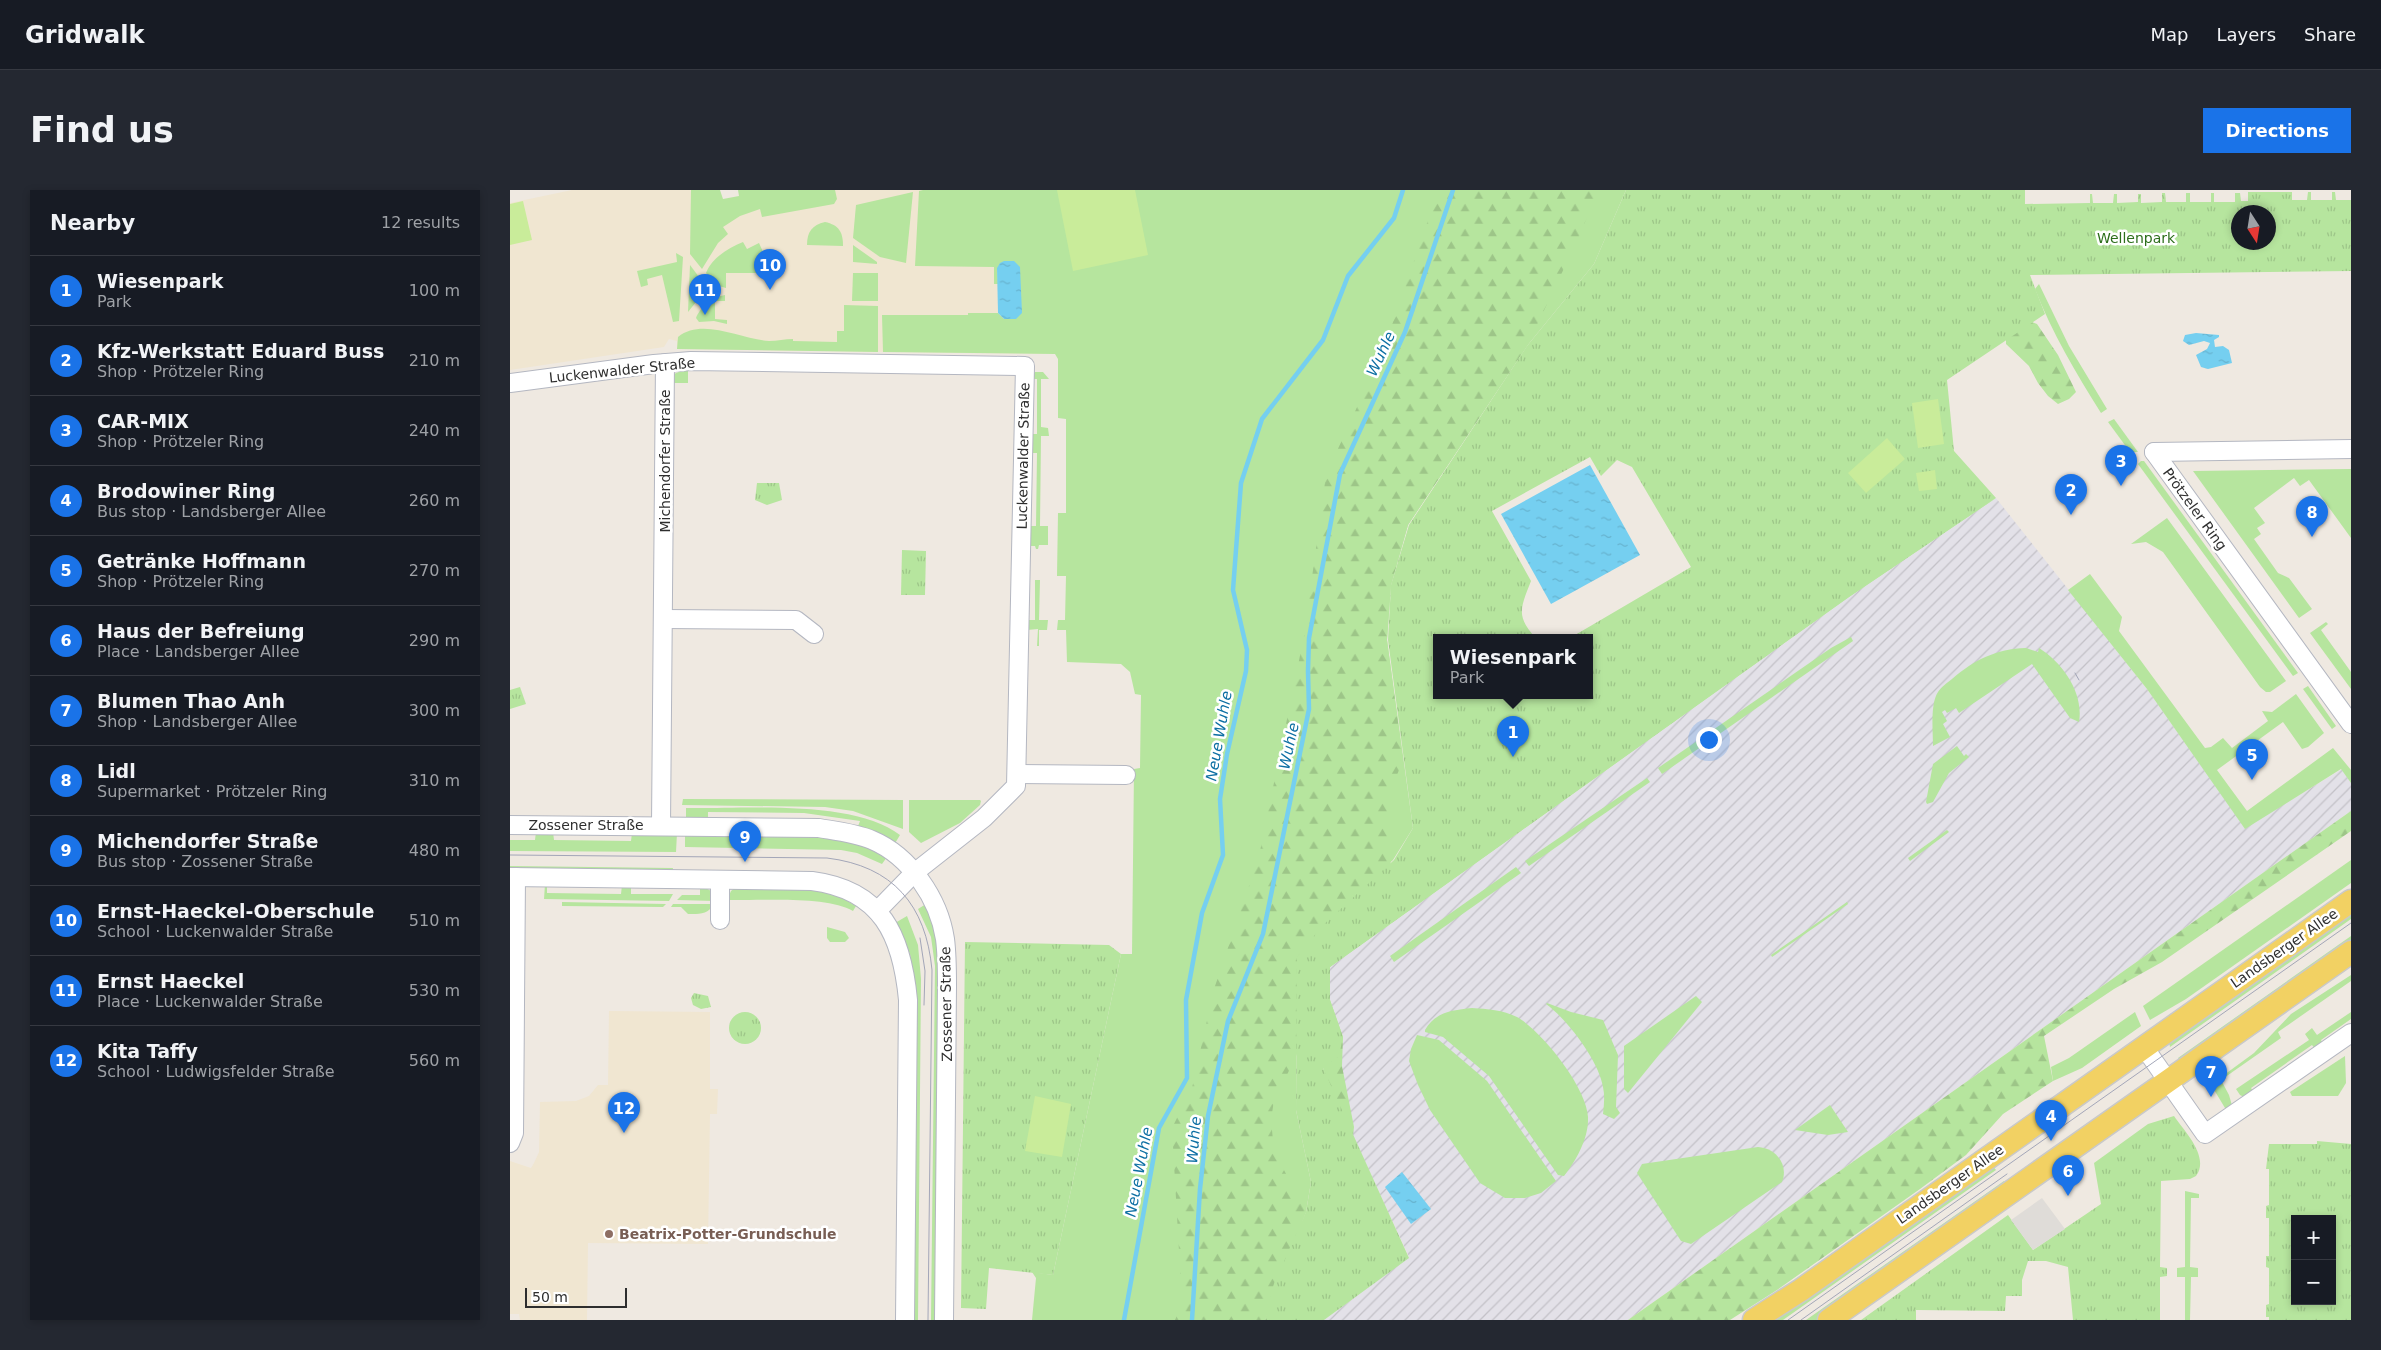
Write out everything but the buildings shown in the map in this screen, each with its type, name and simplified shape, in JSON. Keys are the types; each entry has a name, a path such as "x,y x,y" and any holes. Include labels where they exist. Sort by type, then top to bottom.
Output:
{"main road":[{"name":"Landsberger Allee","path":"1754,1320 2351,901"},
{"path":"1829,1320 2351,952"}],"street":[{"name":"Luckenwalder Straße","path":"510,383 665,363 711,361 1025,366 1018,774 1016,786 984,818 914,873 877,912"},
{"name":"Michendorfer Straße","path":"661,825 665,363"},
{"name":"Prötzeler Ring","path":"2351,449 2154,452 2351,724"},
{"path":"664,619 796,620 814,634"},
{"path":"1018,774 1126,775"},
{"name":"Zossener Straße","path":"510,825 820,828 847,832 873,840 897,856 914,873 935,904 945,939 947,986 944,1320"},
{"path":"510,1143 514,1125 513,877 821,882 836,887 858,897 877,912 890,927 900,948 906,972 908,1000 905,1320"},
{"path":"720,880 720,920"},
{"path":"2144,1047 2205,1134 2351,1033"}],"shaded area":[{"path":"572,190 702,190 701,204 833,190 1008,190 1045,354 677,349 677,341 669,339 664,347 510,370 510,203"},
{"path":"1996,498 2147,689 2245,828 2342,769 2351,783 2351,811 1628,1320 1324,1320 1409,1257 1345,1119 1339,1056 1343,1037 1330,1000 1330,967 1849,597"},
{"path":"609,1011 710,1012 710,1089 718,1089 717,1114 710,1114 708,1244 588,1243 587,1320 520,1320 519,1314 510,1314 510,1161 531,1168 534,1163 539,1152 540,1102 576,1101 589,1096 598,1085 608,1085"},
{"path":"2042,1198 2065,1229 2033,1250 2011,1220"}],"green space":[{"path":"691,190 720,190 723,199 739,196 738,190 835,190 837,199 834,204 762,217 760,209 740,216 723,227 728,234 718,243 702,269 690,254"},
{"path":"1057,190 1135,190 1148,255 1073,271"},
{"path":"1437,190 1598,190 1579,237 1527,346 1408,525 1391,585 1387,640 1403,760 1387,800 1391,870 1996,498 1849,597 1330,967 1330,1000 1343,1037 1342,1066 1354,1127 1351,1152 1323,1068 1297,1054 1285,1079 1276,1087 1271,1120 1274,1151 1306,1212 1274,1284 1265,1320 1175,1320 1182,1304 1172,1128 1192,1088 1214,989 1259,856 1304,636 1326,475 1384,348"},
{"path":"1626,190 1594,264 1527,346 1408,525 1391,585 1387,640 1413,828 1393,860 1322,926 1297,957 1296,1110 1311,1182 1306,1212 1265,1320 1032,1320 1036,1278 1032,1272 1053,1275 1121,954 1132,954 1134,769 1140,768 1141,695 1135,694 1130,672 1121,664 1067,662 1066,630 1057,630 1058,620 1065,620 1066,576 1057,576 1058,513 1066,513 1066,419 1058,418 1058,359 1055,354 883,352 882,315 998,313 1004,319 1016,319 997,268 998,284 994,284 994,267 915,266 919,191"},
{"name":"Wellenpark","path":"1626,190 2025,190 2025,204 2090,203 2090,194 2092,194 2093,203 2113,203 2114,194 2117,194 2117,203 2138,202 2138,194 2141,194 2141,203 2162,202 2162,193 2165,193 2166,202 2186,202 2186,193 2190,193 2190,202 2211,202 2211,193 2214,193 2214,202 2235,202 2235,193 2240,193 2241,201 2248,201 2248,192 2292,192 2292,200 2307,200 2308,192 2311,192 2311,200 2332,200 2332,192 2335,192 2336,200 2351,200 2351,271 2030,275 2045,314 1947,380 1954,451 1996,498 1849,597 1330,967 1330,1000 1343,1037 1339,1056 1323,1068 1409,1258 1324,1320 1265,1320 1274,1284 1306,1212 1311,1182 1296,1110 1297,957 1322,926 1394,860 1413,828 1388,640 1391,585 1409,525 1527,346 1594,264","holes":["1590,457 1601,476 1617,460 1632,467 1691,567 1577,634 1593,634 1593,699 1433,699 1433,634 1532,634 1525,623 1522,611 1531,581 1492,511"]},
{"path":"913,192 906,263 880,257 853,238 856,205"},
{"path":"523,201 532,240 510,245 510,204"},
{"path":"825,222 837,227 841,233 843,246 807,245 811,230"},
{"path":"743,242 747,249 759,243 764,254 756,258 759,263 759,273 726,273 726,288 715,285 706,273 712,263 721,254"},
{"path":"853,245 877,262 877,264 853,262"},
{"path":"676,253 683,257 679,321 673,322 662,275 647,279 648,285 641,287 637,271 677,262"},
{"path":"690,265 699,277 696,302 688,312"},
{"path":"853,273 878,273 878,301 852,301"},
{"path":"2039,284 2069,346 2107,409 2101,413 2049,321 2035,289"},
{"path":"725,295 725,301 715,301 715,319 727,320 727,324 714,321 699,322 696,318 704,306 712,300"},
{"path":"844,305 878,306 878,352 677,349 678,337 688,331 699,329 723,331 758,340 793,339 793,341 837,342 837,331 844,331"},
{"path":"2032,322 2037,324 2058,355 2076,392 2069,399 2058,404 2048,396 2038,383 2029,366 2006,344 2006,335 2022,324"},
{"path":"688,368 688,383 672,383 674,374"},
{"path":"1035,372 1043,372 1049,379 1041,379 1041,427 1048,428 1049,436 1041,436 1040,526 1048,526 1048,545 1039,545 1038,549 1035,546 1028,546 1028,526 1036,526 1037,453 1029,453 1029,434 1037,434 1037,379 1030,379"},
{"path":"1938,399 1944,444 1918,448 1912,403"},
{"path":"2114,419 2138,452 2130,452 2108,422"},
{"path":"1887,438 1905,459 1866,493 1848,473"},
{"path":"2144,461 2298,673 2293,676 2138,464"},
{"path":"2351,469 2351,538 2309,480 2300,486 2294,478 2254,508 2265,523 2257,528 2261,534 2254,539 2278,573 2289,578 2312,609 2299,618 2193,471"},
{"path":"1935,470 1937,489 1919,491 1916,473"},
{"path":"757,483 779,483 782,500 767,505 755,500"},
{"path":"2167,518 2286,681 2270,692 2266,692 2260,687 2163,552 2146,542 2131,544"},
{"path":"902,550 926,551 925,595 901,595"},
{"path":"2090,574 2122,617 2119,631 2205,748 2211,747 2223,738 2232,748 2268,721 2262,711 2272,712 2296,694 2324,733 2308,747 2302,749 2283,722 2217,770 2247,811 2333,748 2351,770 2351,783 2341,769 2245,829 2147,689 2068,590"},
{"path":"1035,580 1040,580 1039,620 1048,620 1047,630 1039,630 1039,646 1037,646 1038,629 1027,630 1028,620 1035,620"},
{"path":"2326,622 2328,624 2321,630 2351,672 2351,689 2310,633"},
{"path":"1851,637 1853,641 1662,774 1658,768 1831,648"},
{"path":"2026,648 2038,652 2039,648 2064,670 2075,690 2078,700 2079,722 2070,718 2032,664 1959,713 1956,708 1947,713 1945,710 1942,712 1947,721 1943,724 1950,737 1933,746 1932,718 1935,697 1941,688 1977,661 1995,653"},
{"path":"2308,686 2336,726 2332,729 2303,689"},
{"path":"520,687 526,704 510,709 510,690"},
{"path":"1957,746 1964,756 1966,754 1969,757 1949,773 1933,802 1927,804 1933,764"},
{"path":"1647,778 1650,782 1529,866 1525,861"},
{"path":"683,799 903,800 903,829 853,811 825,807 682,805"},
{"path":"909,800 981,801 980,805 960,823 921,843 909,832"},
{"path":"767,807 827,811 855,816 880,824 900,835 894,845 857,829 860,821 804,813 708,812 708,821 686,821 686,808"},
{"path":"2351,811 2351,831 2162,962 2114,989 2044,1036 2053,1081 2003,1114 1966,1155 1777,1290 1730,1320 1628,1320"},
{"path":"1947,830 1949,832 1910,861 1908,858"},
{"path":"536,832 553,832 554,840 631,841 632,833 677,833 676,852 510,851 510,840 535,840"},
{"path":"762,833 815,836 841,840 865,847 887,857 882,864 857,853 841,850 685,847 685,834"},
{"path":"2351,860 2351,883 2186,999 2150,1020 2143,1006"},
{"path":"510,866 673,868 672,873 510,871"},
{"path":"1516,867 1521,873 1394,962 1390,956"},
{"path":"547,883 547,893 621,894 622,885 631,885 631,894 673,894 669,901 544,899 545,884"},
{"path":"700,885 711,891 715,901 677,900 682,895 700,895"},
{"path":"736,887 820,890 839,896 856,906 853,911 841,906 810,901 727,900 731,891"},
{"path":"562,902 666,904 663,907 562,906"},
{"path":"1847,902 1848,904 1772,957 1771,955"},
{"path":"673,904 713,904 706,912 688,914 681,907 671,907"},
{"path":"926,904 939,943 937,1320 931,1320 935,966 931,937 918,909"},
{"path":"2351,913 2351,919 2170,1047 2169,1042"},
{"path":"907,916 918,945 921,979 918,1320 911,1320 914,981 910,954 895,923"},
{"path":"827,927 845,932 849,938 845,942 830,942 827,938"},
{"path":"2351,936 2351,942 2180,1061 2178,1058"},
{"path":"965,942 1109,945 1121,954 1053,1275 989,1268 986,1309 961,1308"},
{"path":"2351,975 2351,981 2278,1032 2281,1038 2221,1080 2229,1095 2233,1109 2228,1113 2213,1088 2213,1083 2254,1053 2291,1014"},
{"path":"694,993 708,996 711,1007 701,1009 693,1005 691,998"},
{"path":"1696,996 1702,1002 1628,1093 1624,1089 1624,1046"},
{"path":"1547,1003 1571,1012 1603,1020 1618,1055 1616,1107 1620,1113 1614,1119 1603,1114 1603,1087 1589,1053 1572,1030"},
{"path":"1472,1008 1489,1009 1517,1017 1538,1034 1562,1061 1572,1076 1586,1105 1588,1125 1584,1141 1577,1156 1564,1176 1558,1175 1489,1076 1443,1037 1425,1032 1429,1024 1439,1016 1451,1011"},
{"path":"745,1012 756,1017 761,1028 756,1039 745,1044 734,1039 729,1028 734,1017"},
{"path":"2135,1012 2141,1026 2082,1068 2053,1081 2051,1067 2069,1058"},
{"path":"2351,1012 2351,1019 2321,1040 2324,1046 2317,1051 2312,1045 2251,1088 2255,1094 2248,1099 2240,1095 2236,1089 2309,1040 2305,1034 2312,1028 2317,1035"},
{"path":"1417,1035 1439,1040 1487,1081 1556,1181 1541,1193 1525,1198 1505,1198 1480,1183 1430,1110 1418,1085 1409,1061 1411,1049"},
{"path":"2345,1056 2346,1083 2338,1096 2292,1096 2290,1092"},
{"path":"1035,1096 1071,1104 1062,1157 1025,1151"},
{"path":"1830,1105 1848,1132 1828,1135 1795,1130"},
{"path":"2174,1116 2198,1153 2200,1169 2196,1176 2190,1179 2161,1181 2160,1267 2167,1268 2167,1276 2160,1277 2160,1320 2073,1320 2068,1267 2046,1261 2028,1261 2022,1280 2022,1296 2006,1296 2005,1311 1916,1310 1916,1320 1861,1320 2008,1215 2033,1250 2101,1204 2094,1163 2148,1124"},
{"path":"2317,1141 2351,1144 2351,1320 2269,1320 2269,1317 2266,1317 2266,1305 2269,1304 2269,1268 2266,1267 2266,1256 2269,1256 2269,1218 2266,1218 2266,1206 2269,1205 2269,1169 2266,1169 2269,1144 2317,1144"},
{"path":"1758,1147 1770,1150 1779,1158 1784,1170 1782,1182 1691,1244 1681,1241 1637,1173 1642,1164"},
{"path":"1992,1165 1996,1170 1783,1320 1771,1320"},
{"path":"2004,1181 2008,1187 1818,1320 1806,1320"},
{"path":"2185,1191 2199,1194 2199,1198 2191,1198 2190,1267 2198,1268 2198,1277 2191,1277 2190,1320 2185,1320 2185,1277 2177,1277 2177,1268 2185,1267"}],"water":[{"path":"1004,261 1014,261 1020,267 1022,313 1016,319 1004,319 998,313 997,268"},
{"path":"2196,333 2219,335 2214,340 2215,347 2223,346 2229,350 2232,363 2208,369 2201,367 2196,355 2207,349 2210,343 2204,341 2189,345 2183,341 2185,335"},
{"path":"1590,465 1640,555 1551,604 1501,514"},
{"path":"1402,1172 1431,1209 1411,1224 1385,1187"}],"waterway":[{"name":"Neue Wuhle","path":"1124,1320 1159,1128 1187,1078 1186,1000 1202,913 1223,855 1220,799 1227,754 1246,671 1247,650 1233,590 1241,483 1262,419 1323,340 1348,276 1394,218 1403,190"},
{"name":"Wuhle","path":"1192,1320 1200,1189 1208,1116 1228,1021 1263,934 1309,709 1309,638 1340,474 1405,332 1453,190"}],"tram line":[{"path":"2075,673 2079,680"},
{"path":"510,855 827,858 850,862 870,870 888,880 902,893 914,908 922,926 932,970 928,1320"},
{"path":"1788,1320 2351,923"},
{"path":"920,938 925,971 924,1005"},
{"path":"1801,1320 2007,1174"}],"place":[{"name":"Ernst-Haeckel-Oberschule","path":"770,290"},
{"name":"Ernst Haeckel","path":"705,315"},
{"name":"CAR-MIX","path":"2121,486"},
{"name":"Kfz-Werkstatt Eduard Buss","path":"2071,515"},
{"name":"Lidl","path":"2312,537"},
{"name":"Wiesenpark","path":"1513,757"},
{"name":"Getränke Hoffmann","path":"2252,780"},
{"name":"Michendorfer Straße","path":"745,862"},
{"name":"Blumen Thao Anh","path":"2211,1097"},
{"name":"Kita Taffy","path":"624,1133"},
{"name":"Brodowiner Ring","path":"2051,1141"},
{"name":"Haus der Befreiung","path":"2068,1196"},
{"name":"Beatrix-Potter-Grundschule","path":"609,1234"}]}
